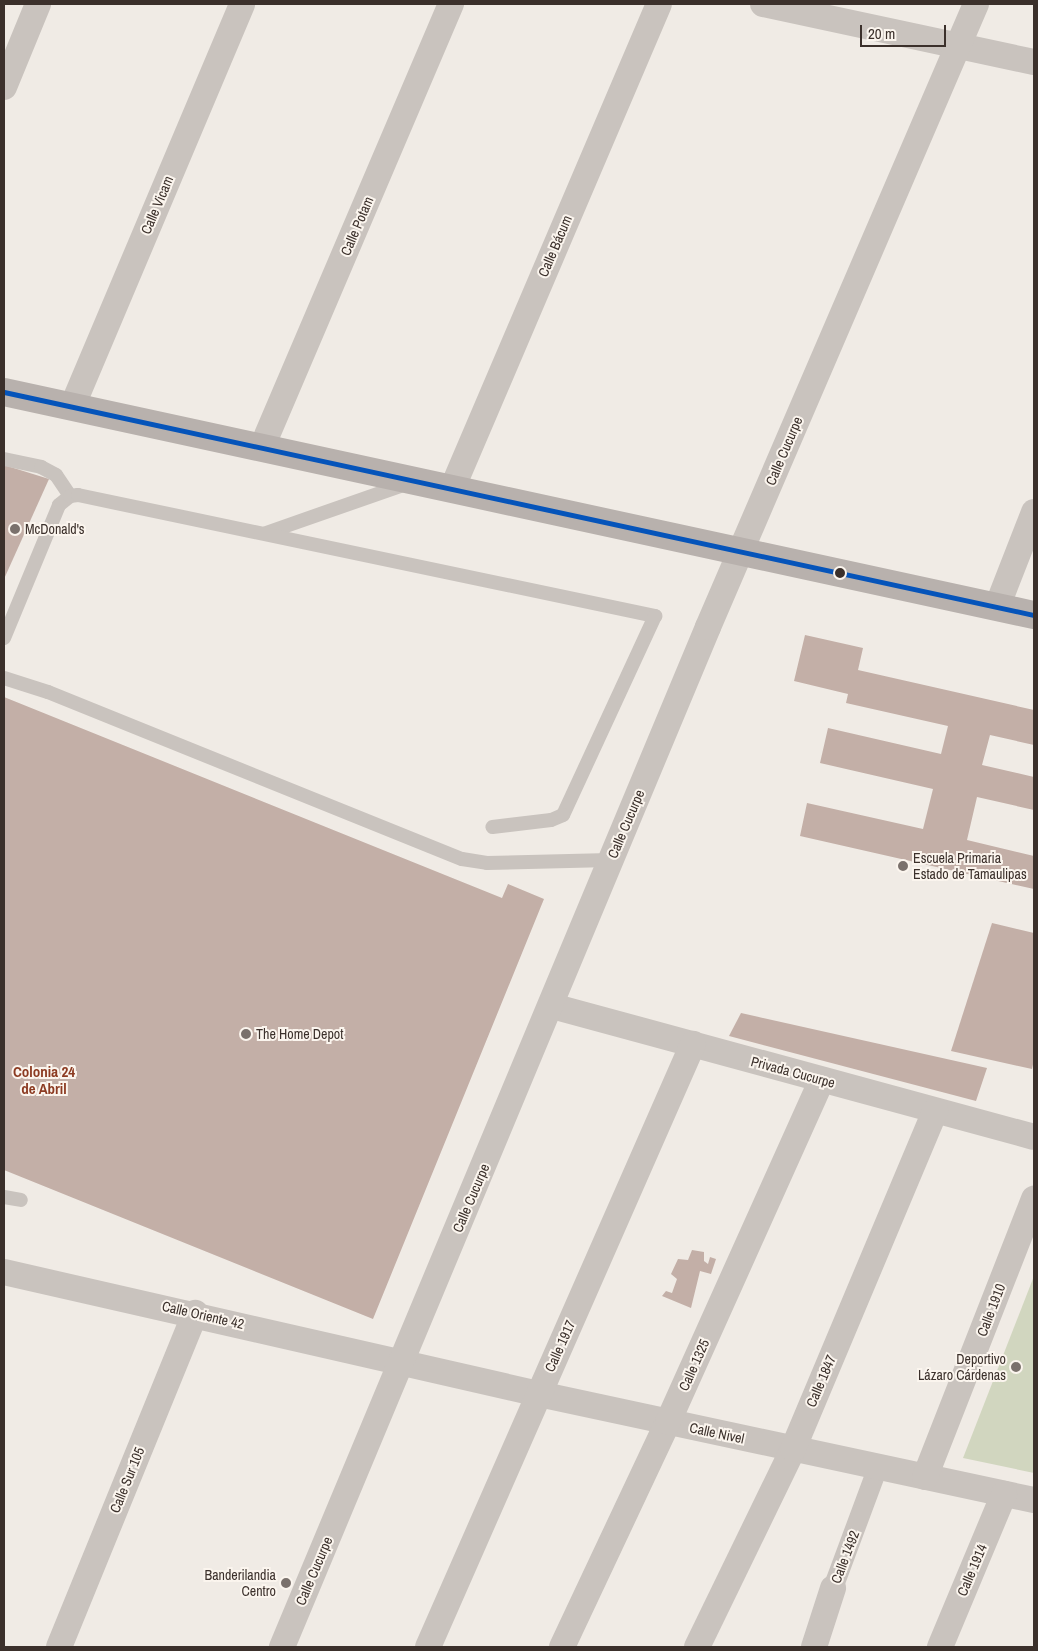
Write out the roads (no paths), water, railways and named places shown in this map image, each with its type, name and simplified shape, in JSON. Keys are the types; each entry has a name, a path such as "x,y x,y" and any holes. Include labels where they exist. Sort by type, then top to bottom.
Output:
{"main road":[{"path":"4,392 1034,615"}],"street":[{"path":"4,87 38,4"},
{"name":"Calle Vicam","path":"72,407 242,4"},
{"name":"Calle Potam","path":"262,448 451,4"},
{"name":"Calle Bácum","path":"452,489 659,4"},
{"path":"763,4 960,44 1034,62"},
{"name":"Calle Cucurpe","path":"282,1647 552,1006 610,860 976,4"},
{"path":"997,607 1034,512"},
{"name":"Privada Cucurpe","path":"552,1006 1034,1138"},
{"name":"Calle 1917","path":"428,1647 693,1044"},
{"name":"Calle 1325","path":"562,1647 668,1422 822,1080"},
{"name":"Calle 1847","path":"697,1647 793,1449 935,1111"},
{"name":"Calle 1910","path":"925,1477 1034,1199"},
{"name":"Calle Oriente 42","path":"6,1279 195,1313 401,1362"},
{"name":"Calle Sur 105","path":"59,1647 195,1313"},
{"name":"Calle Nivel","path":"401,1362 539,1394 1034,1500"},
{"name":"Calle 1492","path":"814,1647 833,1588 878,1467"},
{"name":"Calle 1914","path":"940,1647 1004,1494"}],"lane":[{"path":"4,459 41,467 56,475 70,496 264,534 655,616 563,815 551,820 492,827"},
{"path":"264,534 413,481"},
{"path":"4,638 59,505 70,496"},
{"path":"4,678 48,692 462,859 488,863 610,860"},
{"path":"4,1197 21,1200"}],"place":[{"name":"McDonald's","path":"15,529"},
{"name":"Escuela Primaria Estado de Tamaulipas","path":"903,866"},
{"name":"The Home Depot","path":"246,1034"},
{"name":"Deportivo Lázaro Cárdenas","path":"1016,1367"},
{"name":"Banderilandia Centro","path":"286,1583"}],"district":[{"name":"Colonia 24 de Abril","path":"44,1080"}]}
